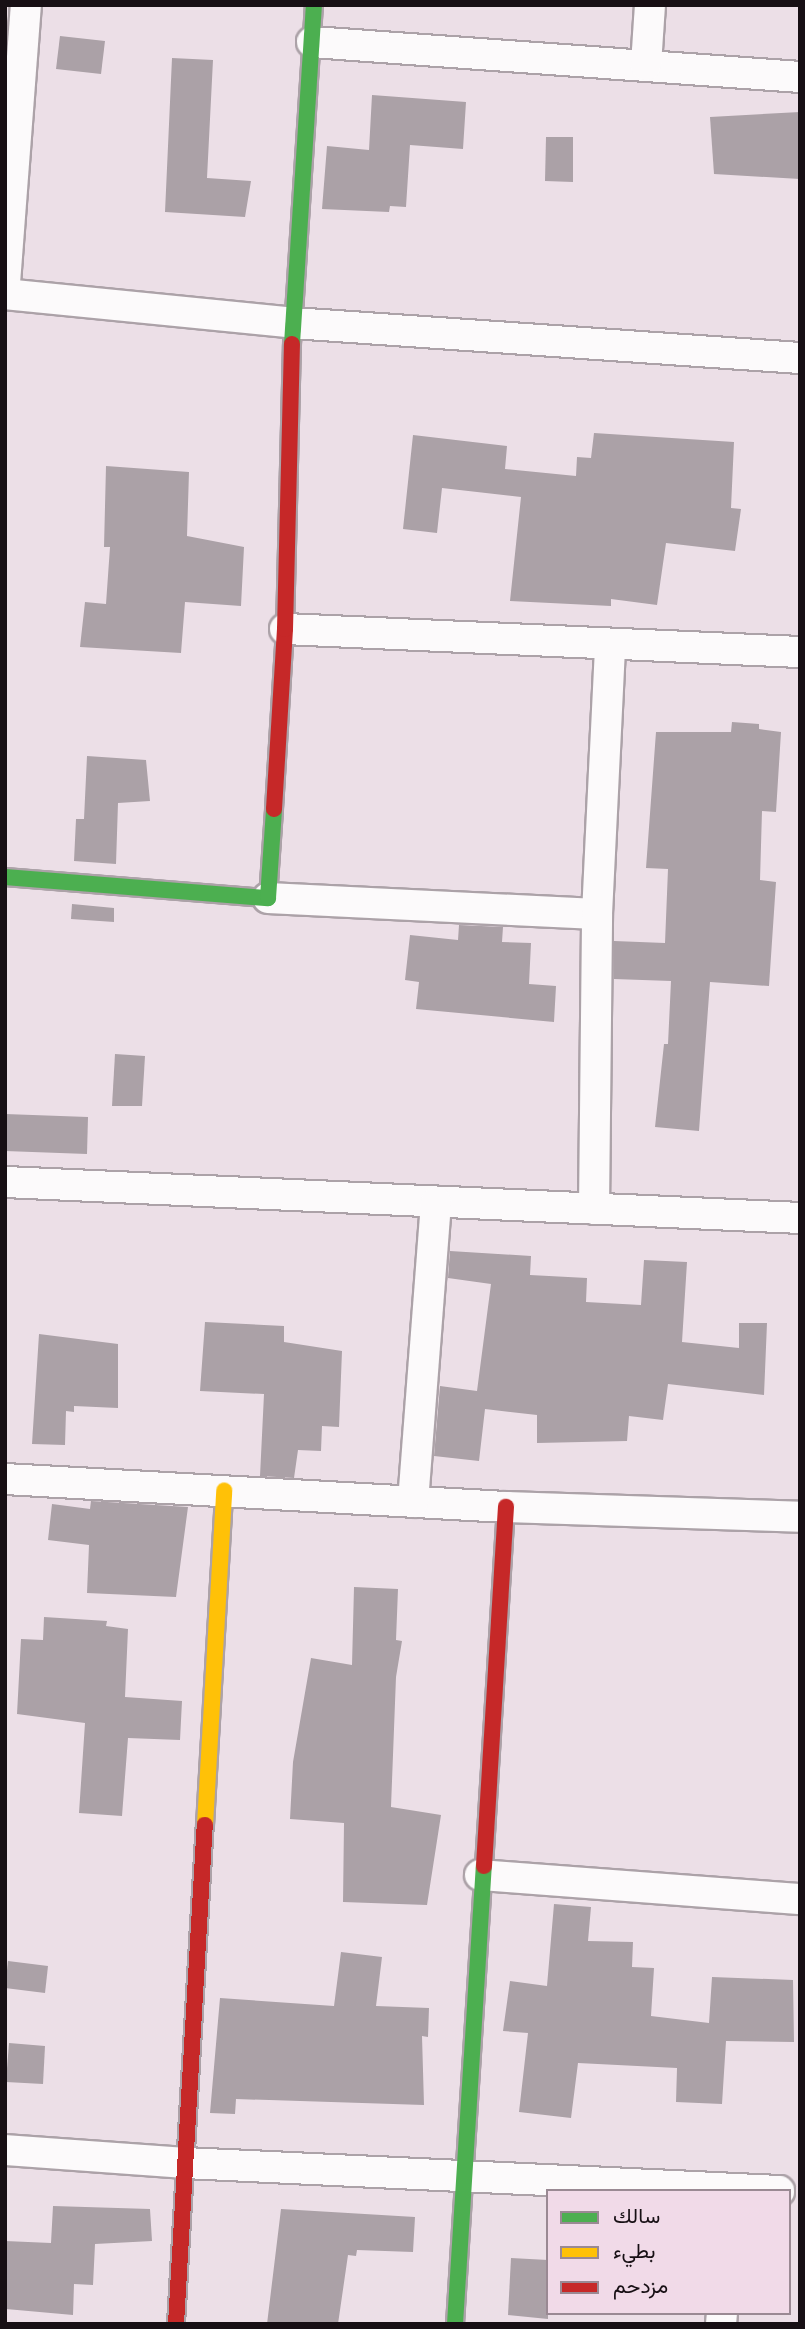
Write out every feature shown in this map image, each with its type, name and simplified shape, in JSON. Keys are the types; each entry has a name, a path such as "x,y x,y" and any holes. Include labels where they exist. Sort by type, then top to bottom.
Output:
{"street":[{"path":"268,898 285,629 293,323 314,5"},
{"path":"646,65 650,5"},
{"path":"5,283 19,16"},
{"path":"313,42 800,77"},
{"path":"5,293 293,323 800,358"},
{"path":"285,629 610,646 800,652"},
{"path":"594,1209 597,914 610,646"},
{"path":"5,877 268,898 597,914"},
{"path":"5,1182 800,1218"},
{"path":"414,1502 436,1202"},
{"path":"5,1479 506,1507 800,1517"},
{"path":"176,2324 224,1491"},
{"path":"455,2324 480,1875 506,1507"},
{"path":"480,1875 800,1899"},
{"path":"5,2150 185,2163 730,2189"}],"building":[{"path":"60,36 105,41 101,74 56,69"},
{"path":"172,58 213,60 207,178 251,181 245,217 165,212"},
{"path":"372,95 466,102 463,149 410,145 406,207 390,206 389,212 322,209 327,146 369,150"},
{"path":"800,112 800,179 714,174 710,117"},
{"path":"546,137 573,137 573,182 545,181"},
{"path":"594,433 734,442 731,508 741,509 735,551 666,543 657,605 611,599 611,606 510,601 521,497 442,488 437,533 403,529 413,435 507,446 505,469 576,476 577,457 591,458"},
{"path":"106,466 189,472 187,536 244,547 241,606 185,602 181,653 80,647 85,602 106,604 110,547 104,547"},
{"path":"732,722 759,724 759,729 781,732 776,812 762,811 760,880 776,882 769,986 710,982 699,1131 655,1127 664,1044 668,1044 671,981 614,979 614,941 665,943 668,869 646,868 656,732 731,732"},
{"path":"87,756 146,760 150,801 118,803 116,864 74,861 76,819 84,819"},
{"path":"72,904 114,908 114,922 71,919"},
{"path":"459,925 503,927 502,942 531,943 529,984 556,986 554,1022 416,1009 419,982 405,980 410,935 458,940"},
{"path":"115,1054 145,1056 142,1106 112,1106"},
{"path":"5,1114 88,1117 87,1154 5,1151"},
{"path":"450,1251 531,1256 530,1275 587,1278 586,1302 641,1305 644,1260 687,1262 682,1342 739,1348 739,1323 767,1323 764,1395 668,1384 663,1420 629,1416 627,1441 537,1443 537,1415 485,1409 479,1461 434,1456 440,1386 477,1391 491,1284 448,1278"},
{"path":"205,1322 284,1326 284,1342 342,1351 339,1427 322,1426 321,1451 298,1450 294,1478 260,1476 264,1394 200,1391"},
{"path":"39,1334 118,1344 118,1408 74,1406 74,1412 66,1411 65,1445 32,1444"},
{"path":"91,1501 188,1507 176,1597 87,1593 89,1545 48,1540 52,1504 90,1509"},
{"path":"354,1587 398,1589 396,1640 402,1641 396,1677 391,1807 441,1815 427,1905 343,1902 344,1823 290,1819 293,1762 311,1658 352,1665"},
{"path":"44,1617 107,1621 106,1626 128,1629 125,1697 182,1701 180,1740 128,1738 122,1816 79,1813 85,1723 17,1714 21,1639 43,1640"},
{"path":"554,1904 591,1907 588,1941 633,1942 632,1967 654,1968 651,2016 709,2023 712,1977 793,1980 794,2042 726,2041 722,2104 676,2102 677,2068 578,2063 571,2118 519,2112 528,2033 503,2031 510,1981 547,1986"},
{"path":"341,1952 382,1957 376,2006 429,2008 428,2037 422,2036 424,2105 236,2099 235,2114 210,2113 220,1998 334,2006"},
{"path":"8,1961 48,1966 45,1993 5,1988"},
{"path":"9,2043 45,2046 43,2084 6,2082"},
{"path":"53,2206 150,2209 152,2241 95,2244 93,2285 74,2284 73,2315 6,2309 5,2241 51,2243"},
{"path":"281,2209 415,2217 413,2252 357,2250 356,2256 348,2255 338,2324 267,2324"},
{"path":"511,2258 546,2260 548,2319 508,2315"}],"traffic: fast":[{"path":"292,344 314,5"},
{"path":"5,877 268,898 274,809"},
{"path":"455,2324 484,1866"}],"traffic: slow":[{"path":"205,1825 224,1491"}],"traffic: jam":[{"path":"274,809 285,629 292,344"},
{"path":"484,1866 506,1507"},
{"path":"176,2324 205,1825"}]}
